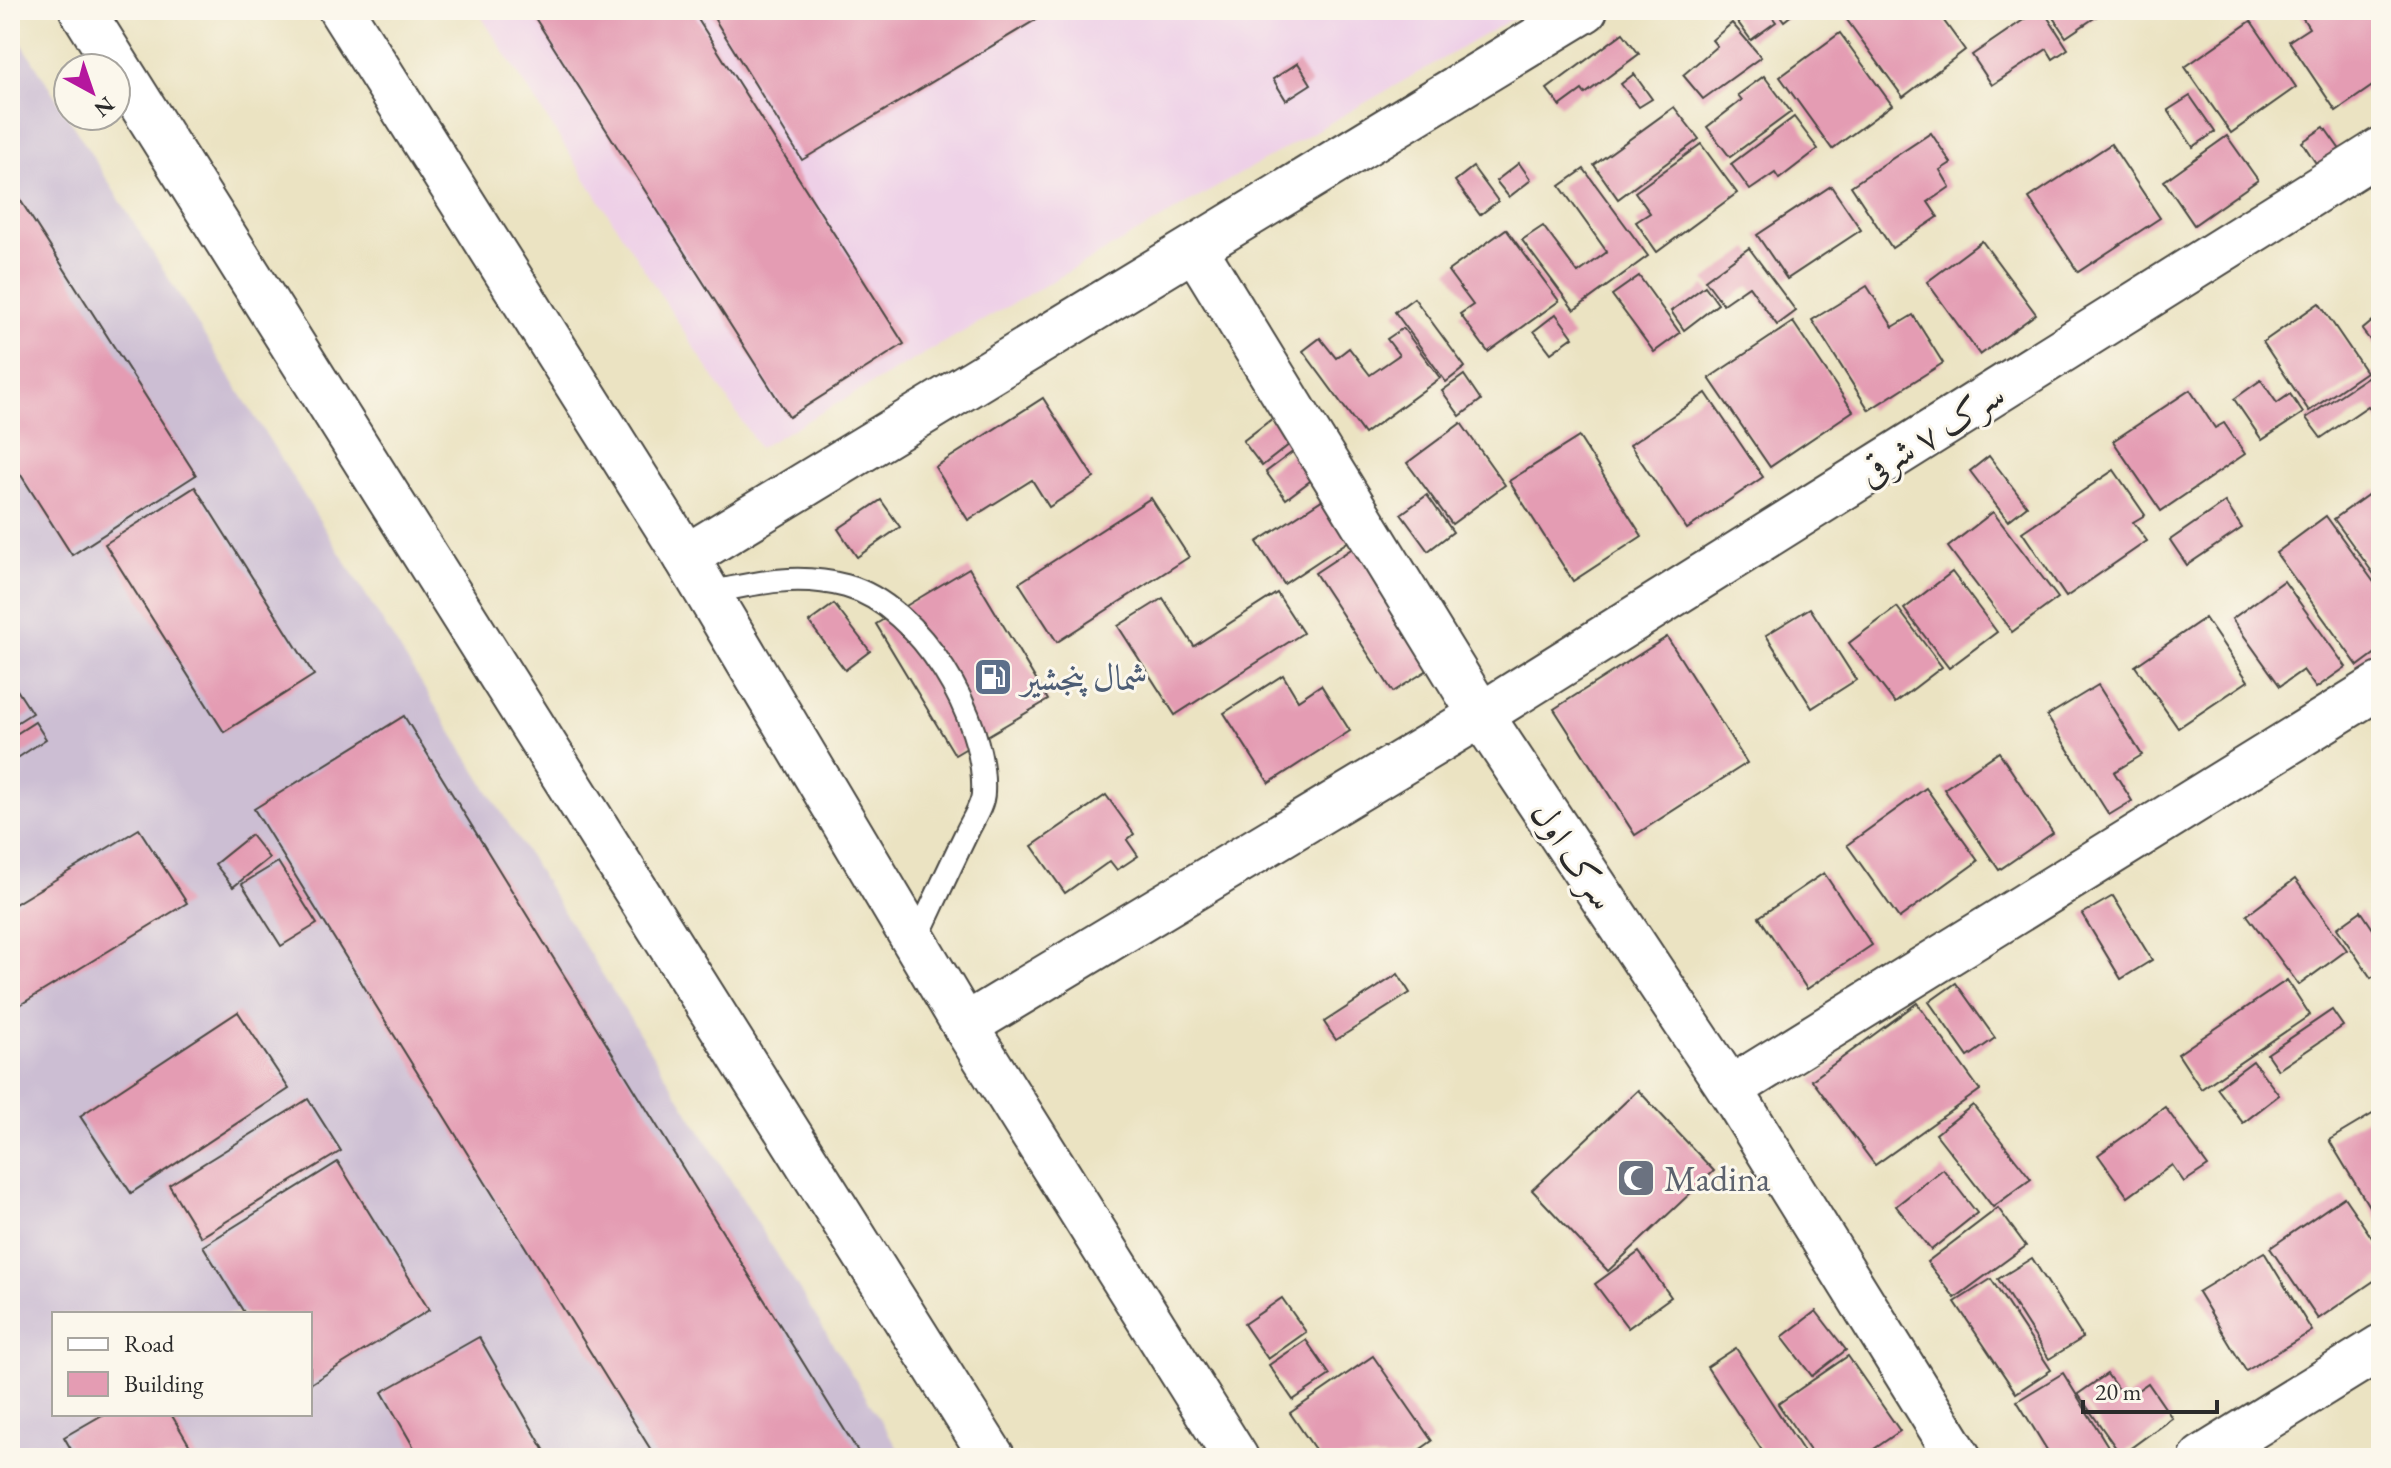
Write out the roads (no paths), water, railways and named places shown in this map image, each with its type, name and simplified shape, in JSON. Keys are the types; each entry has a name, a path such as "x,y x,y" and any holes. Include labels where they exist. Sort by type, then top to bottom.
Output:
{"street":[{"path":"82,10 993,1458"},
{"path":"341,10 697,575 965,1026 1236,1458"},
{"path":"697,575 1195,249 1585,10"},
{"name":"سرک ۷ شرقی","path":"965,1026 1481,715 2381,150"},
{"name":"سرک‌ اول","path":"1195,249 1481,715 1730,1089 1959,1458"},
{"path":"1730,1089 2381,685"},
{"path":"2202,1458 2381,1347"}],"lane":[{"path":"697,575 784,577 848,586 884,605 918,636 951,681 978,738 984,796 915,942"}],"place":[{"name":"شمال پنجشیر","path":"993,677"},
{"name":"Madina","path":"1636,1178"}]}
